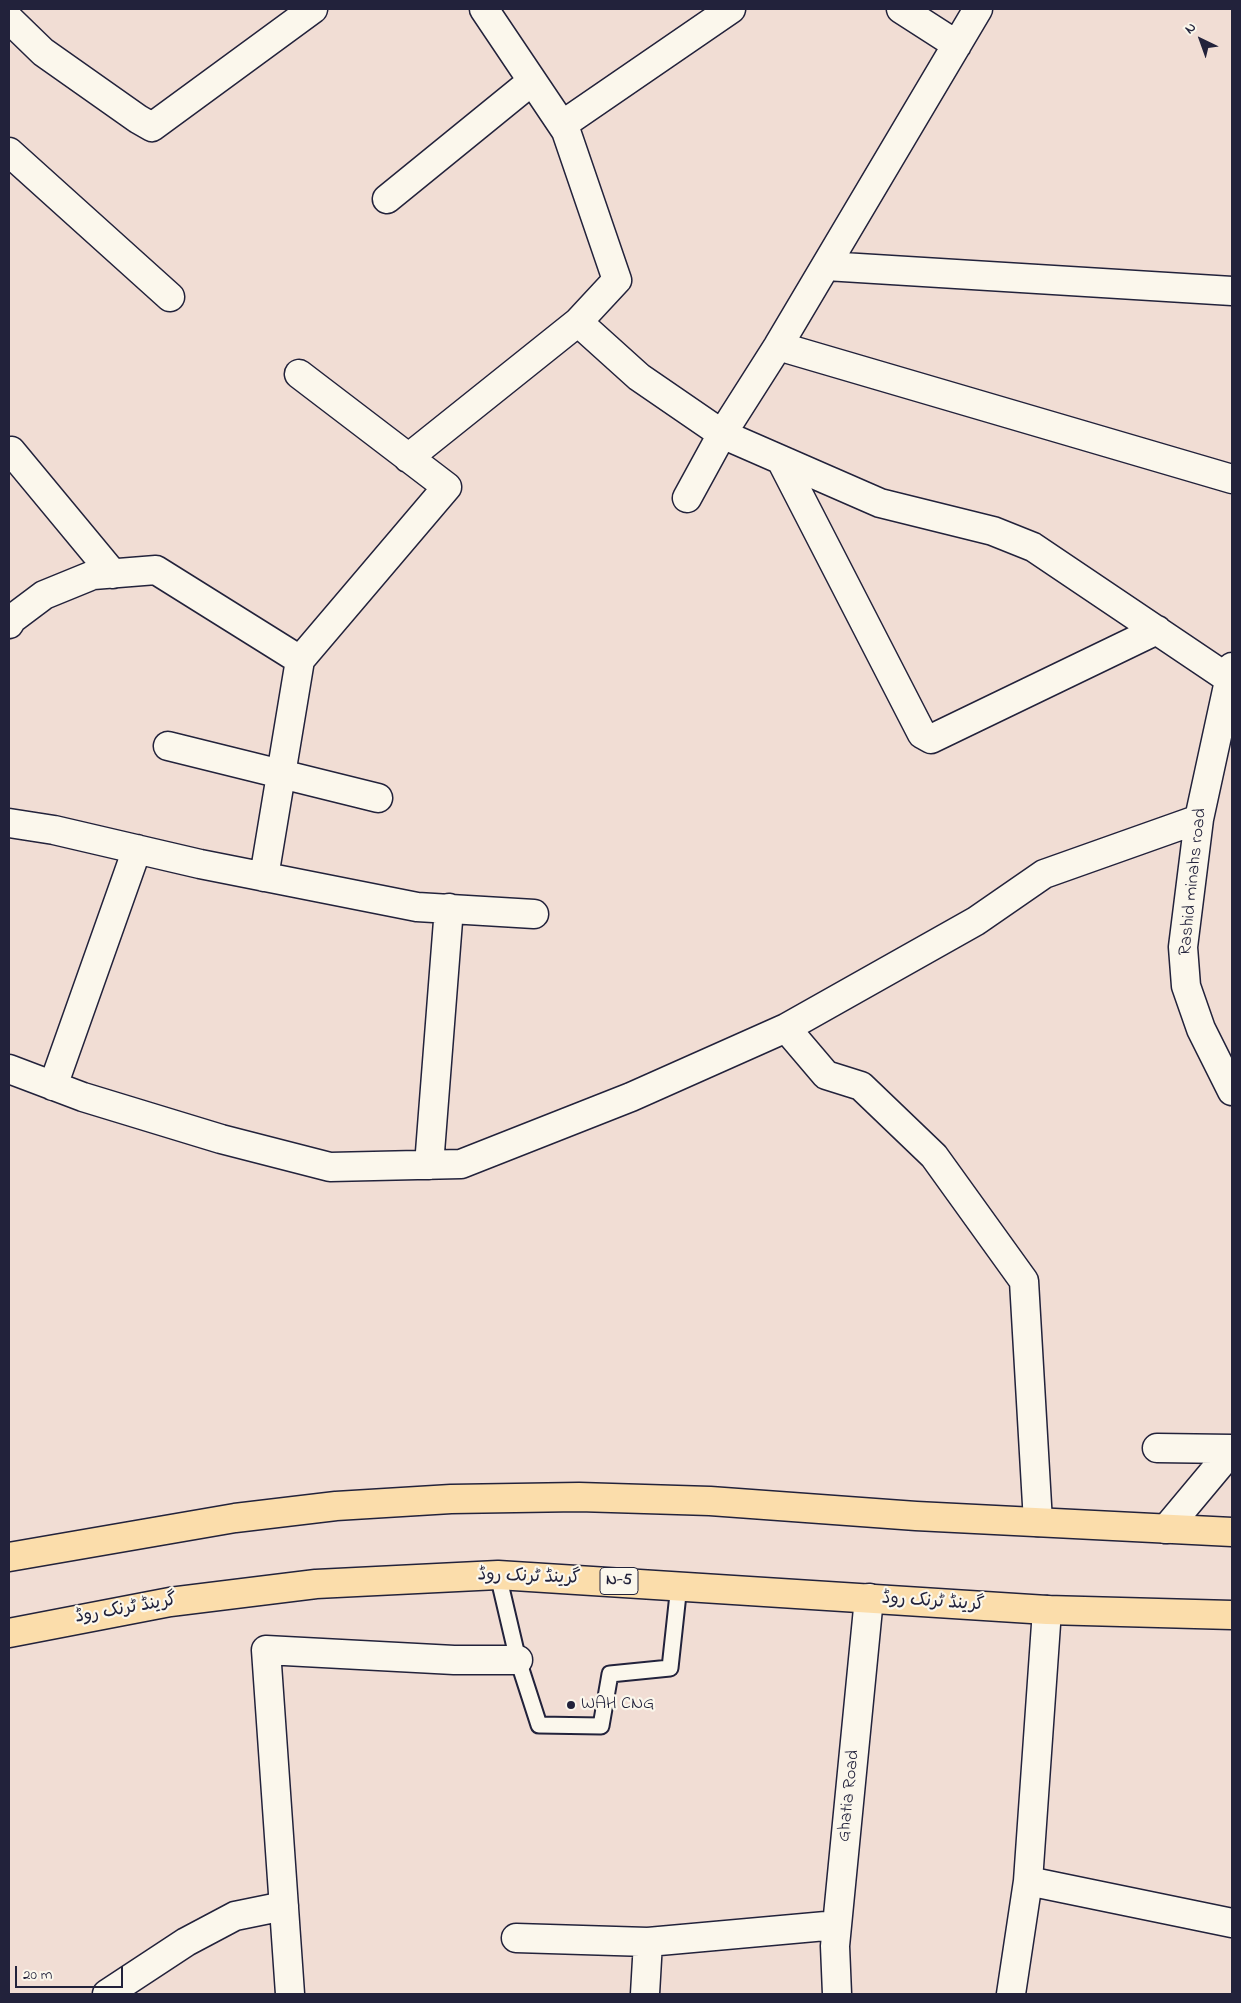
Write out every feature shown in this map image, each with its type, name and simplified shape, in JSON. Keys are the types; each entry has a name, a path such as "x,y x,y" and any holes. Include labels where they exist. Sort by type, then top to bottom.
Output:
{"highway":[{"path":"9,1557 244,1517 336,1506 451,1499 579,1497 710,1501 916,1516 1232,1532"},
{"name":"گرینڈ ٹرنک روڈ","path":"9,1633 170,1602 306,1585 498,1575 679,1585 1048,1610 1232,1615"}],"street":[{"path":"9,19 44,52 152,127 313,9"},
{"path":"408,458 578,322 617,280 566,131 484,9"},
{"path":"562,125 731,9"},
{"path":"901,9 957,45"},
{"path":"687,498 722,434 778,346 978,9"},
{"path":"387,199 532,81"},
{"path":"9,152 170,297"},
{"path":"826,266 1232,291"},
{"path":"578,322 639,377 722,434 880,503 993,531 1034,547 1156,630 1230,673"},
{"path":"778,346 1232,479"},
{"path":"264,876 300,660 447,487 299,374"},
{"path":"12,451 113,574"},
{"path":"781,460 922,734 931,740 1156,630"},
{"path":"9,624 12,619 44,595 93,575 156,570 300,660"},
{"name":"Rashid minahs road","path":"1230,673 1199,818 1183,947 1186,986 1201,1029 1232,1091"},
{"path":"168,746 378,798"},
{"path":"9,1068 53,1086 221,1139 330,1167 461,1164 631,1097 786,1028 976,921 1044,874 1199,818"},
{"path":"9,823 54,830 137,850 417,907 534,914"},
{"path":"53,1086 137,850"},
{"path":"429,1165 448,908"},
{"path":"786,1028 826,1075 860,1086 934,1156 1024,1281 1038,1522"},
{"path":"1157,1448 1232,1449"},
{"path":"1166,1528 1232,1449"},
{"name":"Ghatia Road","path":"837,1994 835,1946 869,1598"},
{"path":"1011,1994 1028,1881 1048,1610"},
{"path":"290,1994 266,1650 454,1660 518,1660"},
{"path":"1028,1881 1232,1923"},
{"path":"106,1994 186,1942 235,1916 284,1906"},
{"path":"516,1938 648,1942 837,1925"},
{"path":"645,1994 648,1942"}],"lane":[{"path":"498,1575 518,1660 539,1725 601,1726 610,1674 670,1668 679,1585"}],"place":[{"name":"WAH CNG","path":"571,1705"}]}
